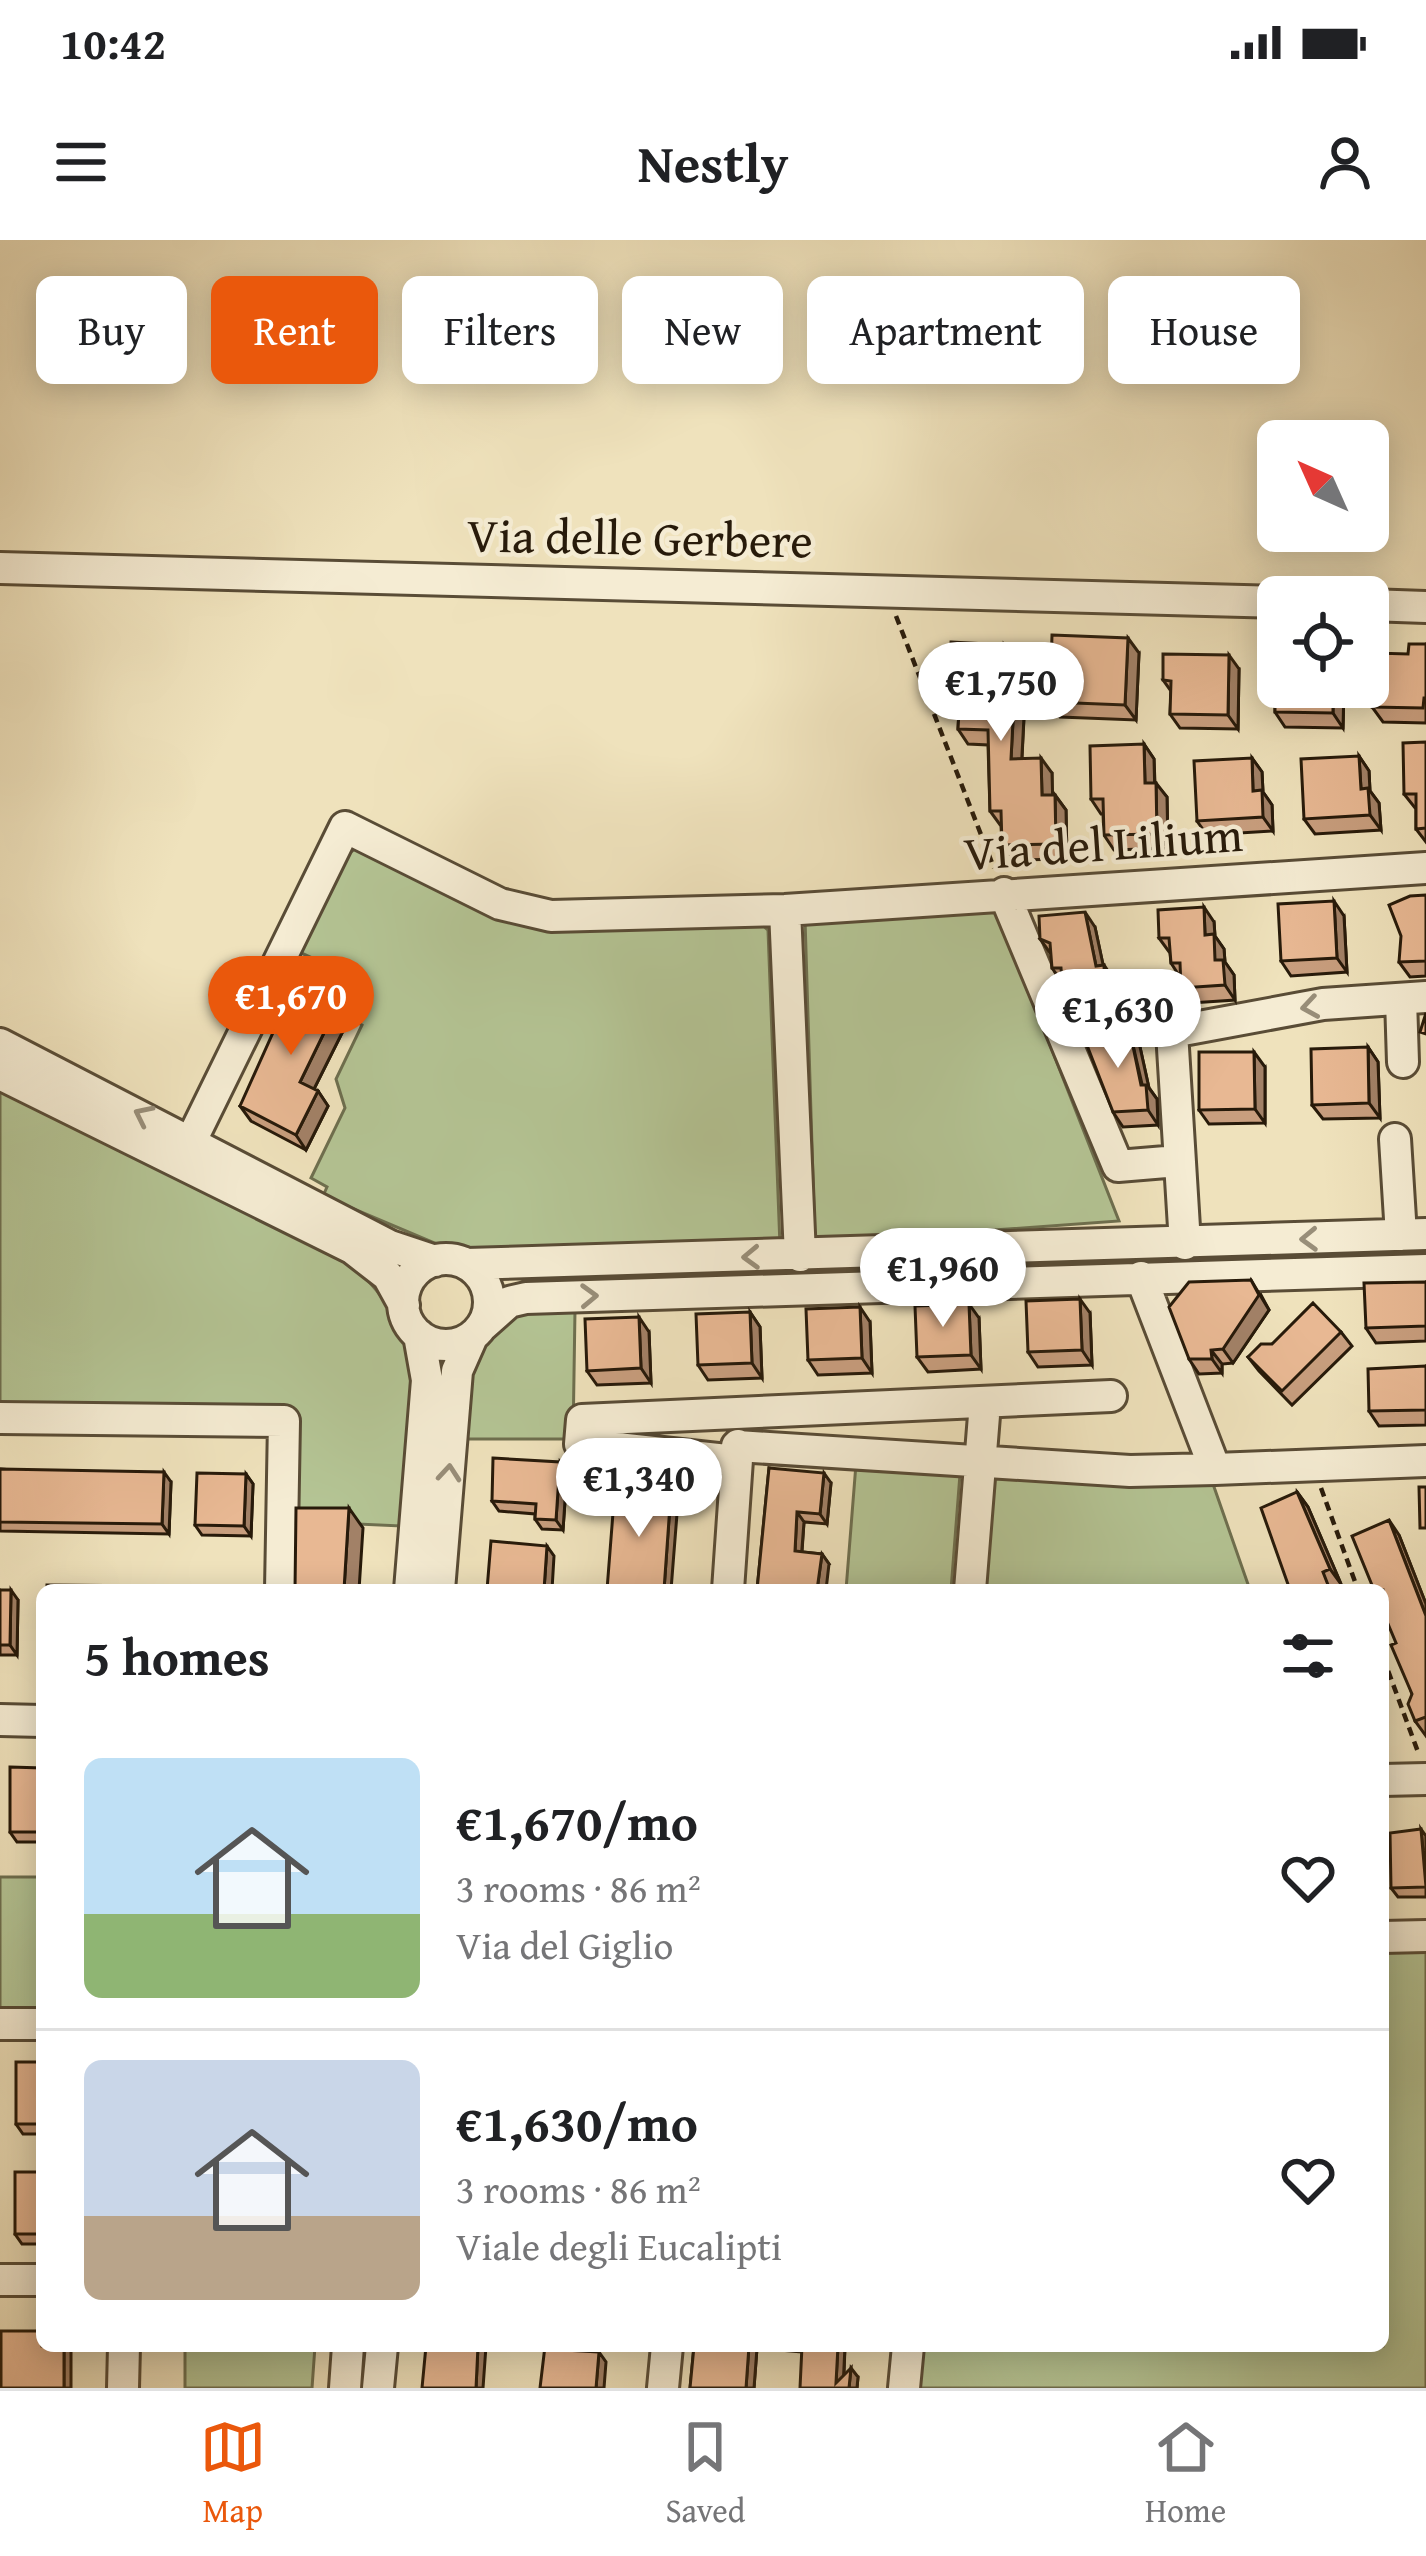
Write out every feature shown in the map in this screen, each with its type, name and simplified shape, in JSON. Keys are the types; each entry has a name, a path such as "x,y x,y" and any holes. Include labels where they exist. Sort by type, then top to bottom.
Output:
{"street":[{"name":"Via delle Gerbere","path":"0,568 1257,601"},
{"path":"1389,606 1426,607"},
{"name":"Via del Lilium","path":"192,1139 346,827 500,904 551,916 785,910 1426,868"},
{"path":"1004,893 1118,1166 1178,1161"},
{"path":"785,910 800,1256"},
{"path":"1184,1244 1172,1032 1322,1004 1414,998 1403,1061"},
{"path":"0,1044 192,1139 390,1246 434,1261 467,1264 1414,1234 1395,1139"},
{"path":"0,1074 352,1248 388,1276 419,1335 427,1380 410,1584"},
{"path":"404,1305 415,1272 434,1261"},
{"path":"439,1584 457,1371 489,1299 486,1285 467,1264"},
{"path":"419,1335 445,1345 477,1331 509,1302 526,1298 1426,1270"},
{"path":"1141,1277 1215,1469"},
{"path":"1111,1396 985,1403 738,1441 680,1455 580,1444 582,1420 682,1417 738,1441 1130,1471 1426,1461"},
{"path":"970,1584 985,1403"},
{"path":"680,1455 682,1417"},
{"path":"0,1418 284,1421 281,1584"},
{"path":"728,1584 738,1441"},
{"path":"0,1720 36,1721"},
{"path":"1389,1778 1422,1767"},
{"path":"1389,1936 1426,1936"},
{"path":"0,2024 36,2024"},
{"path":"0,2280 36,2280"},
{"path":"123,2388 124,2352"},
{"path":"345,2388 348,2352"},
{"path":"378,2388 381,2352"},
{"path":"663,2388 666,2352"},
{"path":"904,2388 907,2352"}],"path":[{"path":"885,588 1004,893"},
{"path":"1312,1466 1356,1584"},
{"path":"1389,1674 1422,1767"}],"green space":[{"path":"356,848 487,911 760,923 768,930 780,1246 493,1254 439,1245 323,1196 327,1187 311,1178 345,1108 336,1079 362,1025 357,1022 362,1010 352,1005 333,972 299,952 347,855"},
{"path":"994,902 1119,1221 815,1243 805,919"},
{"path":"0,1091 349,1262 378,1292 409,1352 413,1383 401,1526 291,1521 293,1411 0,1407"},
{"path":"517,1310 575,1310 573,1439 465,1439 471,1366 487,1339"},
{"path":"856,1464 960,1474 951,1584 846,1584"},
{"path":"994,1477 1213,1484 1248,1584 985,1584"},
{"path":"0,1877 36,1877 36,2009 0,2008"},
{"path":"1389,1951 1426,1951 1426,2388 918,2388 921,2352 1389,2352"},
{"path":"185,2352 315,2352 312,2388 185,2388"}],"building":[{"path":"1052,635 1128,638 1125,705 1050,702"},
{"path":"951,642 1004,645 1002,682 1015,683 1011,759 1041,758 1042,795 1055,795 1056,844 1002,845 1001,811 990,811 988,730 958,729 960,694 948,694"},
{"path":"1409,644 1426,644 1423,708 1389,707 1389,653 1408,654"},
{"path":"1163,654 1229,655 1228,715 1170,714 1171,681 1163,680"},
{"path":"1275,708 1333,708 1333,713 1275,712"},
{"path":"1426,742 1426,828 1416,829 1416,794 1404,794 1403,743"},
{"path":"1144,744 1145,783 1156,783 1157,834 1104,835 1103,799 1091,799 1090,746"},
{"path":"1359,756 1361,789 1368,788 1370,815 1304,819 1301,759"},
{"path":"1252,758 1253,791 1262,790 1263,817 1197,821 1194,761"},
{"path":"1426,895 1426,961 1399,962 1401,936 1389,905"},
{"path":"1334,901 1337,958 1281,961 1278,904"},
{"path":"1204,907 1205,935 1214,934 1215,960 1223,960 1225,985 1181,988 1180,963 1171,963 1169,938 1159,938 1158,910"},
{"path":"1085,912 1096,966 1104,965 1105,991 1063,994 1061,968 1052,968 1050,943 1040,939 1039,916"},
{"path":"298,977 341,998 300,1082 318,1091 296,1135 240,1106"},
{"path":"1130,1032 1141,1085 1146,1085 1148,1110 1113,1112 1083,1035"},
{"path":"1368,1047 1369,1103 1312,1105 1311,1049"},
{"path":"1199,1052 1254,1052 1255,1109 1199,1110"},
{"path":"1251,1280 1259,1295 1223,1349 1211,1350 1212,1359 1189,1359 1169,1307 1189,1282"},
{"path":"1426,1282 1426,1326 1366,1328 1364,1283"},
{"path":"1080,1299 1082,1350 1028,1352 1026,1301"},
{"path":"1313,1303 1341,1332 1282,1391 1248,1357 1261,1344 1272,1344"},
{"path":"969,1304 971,1355 917,1357 915,1306"},
{"path":"860,1307 862,1358 808,1360 806,1309"},
{"path":"750,1312 752,1363 698,1365 696,1314"},
{"path":"639,1317 641,1368 587,1371 585,1319"},
{"path":"1426,1366 1426,1410 1369,1411 1368,1369"},
{"path":"493,1458 560,1462 556,1520 535,1519 536,1504 492,1501"},
{"path":"769,1468 824,1473 820,1514 797,1512 795,1551 822,1554 818,1584 758,1584"},
{"path":"0,1469 164,1472 162,1524 0,1522"},
{"path":"197,1473 246,1474 244,1526 195,1525"},
{"path":"615,1487 671,1491 664,1584 607,1584"},
{"path":"1419,1487 1426,1487 1426,1528 1420,1528"},
{"path":"1297,1492 1330,1569 1323,1572 1328,1584 1288,1584 1261,1508"},
{"path":"296,1508 349,1508 344,1584 295,1584"},
{"path":"1389,1520 1426,1616 1426,1717 1415,1721 1408,1704 1412,1694 1391,1645 1396,1643 1389,1626 1389,1584 1372,1584 1352,1536"},
{"path":"491,1541 547,1546 544,1584 487,1584"},
{"path":"0,1590 11,1590 10,1645 0,1645"},
{"path":"10,1767 36,1768 36,1832 10,1832"},
{"path":"1421,1829 1426,1887 1391,1888 1390,1833"},
{"path":"16,2062 36,2062 36,2124 16,2124"},
{"path":"15,2172 36,2172 36,2234 15,2234"},
{"path":"1,2331 36,2331 36,2352 64,2352 64,2388 1,2388"},
{"path":"425,2352 478,2352 476,2388 422,2388"},
{"path":"544,2352 599,2352 596,2388 540,2388"},
{"path":"693,2352 749,2352 746,2388 690,2388"},
{"path":"802,2352 838,2352 836,2383 851,2368 849,2388 800,2388"}]}
